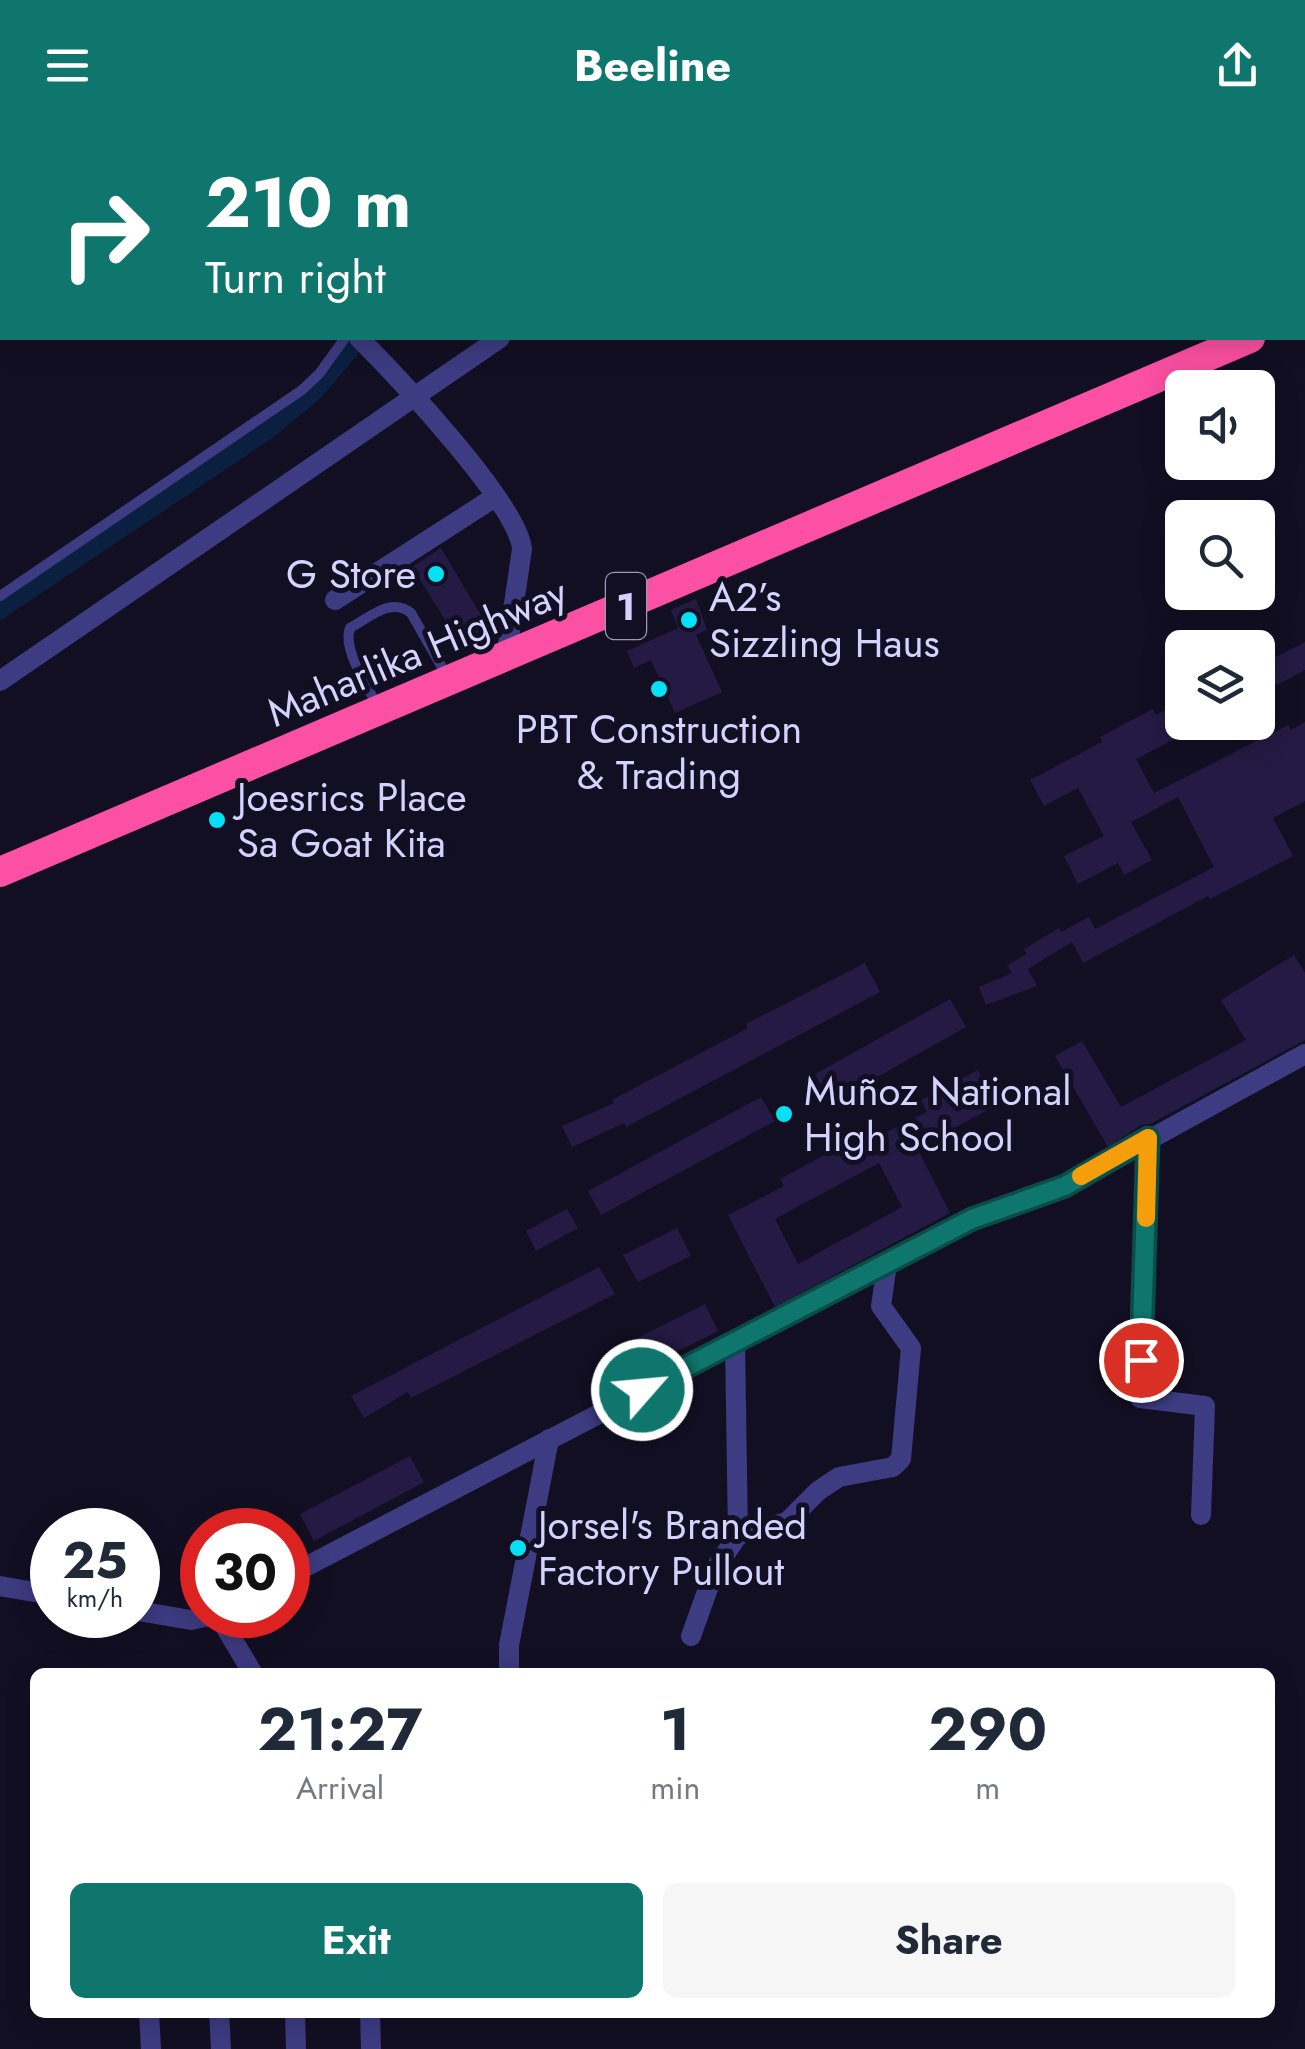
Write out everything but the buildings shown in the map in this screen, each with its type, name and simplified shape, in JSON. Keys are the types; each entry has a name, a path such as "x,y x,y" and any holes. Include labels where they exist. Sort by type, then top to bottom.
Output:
{"highway":[{"name":"Maharlika Highway","path":"0,872 1245,340"}],"street":[{"path":"361,340 416,396 495,496 521,537 506,658"},
{"path":"0,681 497,340"},
{"path":"335,600 495,496"},
{"path":"310,1564 972,1219 1065,1186 1305,1054"},
{"path":"1148,1138 1140,1398 1205,1406 1201,1515"},
{"path":"738,1535 788,1522 818,1491 839,1477 892,1467 901,1459 911,1348 881,1306 887,1264"},
{"path":"691,1636 715,1568 738,1535 735,1342"},
{"path":"509,1668 509,1645 549,1439"},
{"path":"0,1586 30,1591"},
{"path":"231,1638 249,1668"},
{"path":"149,2018 150,2049"},
{"path":"220,2018 221,2049"},
{"path":"294,2018 296,2049"},
{"path":"370,2018 371,2049"}],"lane":[{"path":"0,596 302,390 344,340"},
{"path":"380,711 349,646 348,633 350,628 391,606 411,613 450,682"}],"waterway":[{"path":"0,610 268,430 314,392 350,350"}],"slow traffic":[{"path":"1081,1176 1148,1138 1146,1218"}],"place":[{"name":"G Store","path":"436,574"},
{"name":"A2’s Sizzling Haus","path":"689,620"},
{"name":"PBT Construction & Trading","path":"659,689"},
{"name":"Joesrics Place Sa Goat Kita","path":"217,820"},
{"name":"Muñoz National High School","path":"784,1114"},
{"name":"Jorsel's Branded Factory Pullout","path":"518,1548"}],"route":[{"path":"642,1390 972,1219 1065,1186 1148,1138 1141,1360"}]}
